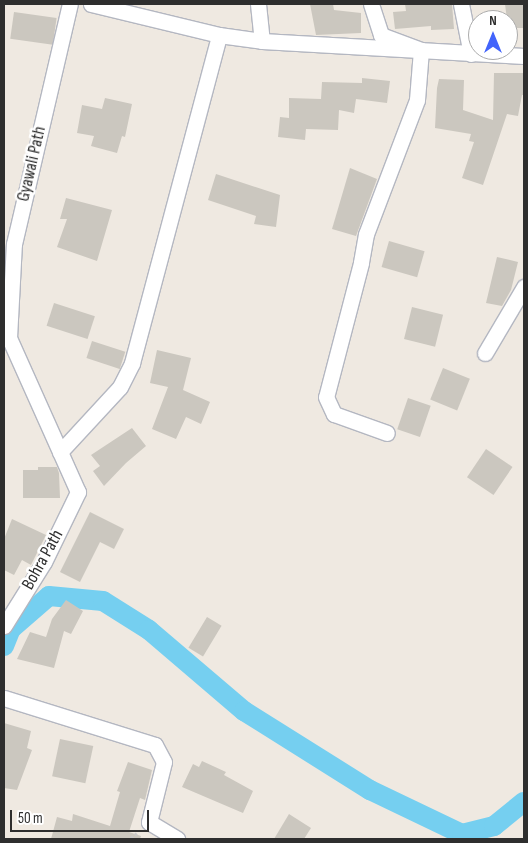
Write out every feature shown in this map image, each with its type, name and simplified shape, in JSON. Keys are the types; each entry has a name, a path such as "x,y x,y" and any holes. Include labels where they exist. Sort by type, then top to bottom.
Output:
{"street":[{"name":"Gyawali Path","path":"70,4 14,244 6,337 78,492"},
{"path":"91,4 219,35 262,41 468,54"},
{"path":"258,4 262,41"},
{"path":"371,4 381,35 421,50"},
{"path":"462,4 468,37"},
{"path":"60,452 120,387 132,363 219,35"},
{"path":"387,433 334,414 326,397 361,264 366,234 417,100 421,50"},
{"path":"484,353 524,287"},
{"name":"Bohra Path","path":"4,626 44,562 78,492"},
{"path":"4,698 155,746 164,762 148,822 176,839"}],"building":[{"path":"310,4 333,4 334,10 361,13 361,33 316,35"},
{"path":"405,4 452,4 454,29 431,30 431,26 395,29 393,12 406,11"},
{"path":"505,4 524,4 524,28 518,28 518,10 506,10"},
{"path":"14,12 57,18 53,45 10,39"},
{"path":"494,73 524,73 524,95 522,95 518,116 507,114 483,185 462,178 474,142 469,141 471,134 435,128 437,88 439,79 464,80 463,110 493,120"},
{"path":"362,78 390,81 387,103 356,99 354,113 339,110 338,130 306,129 305,140 278,137 280,117 289,118 289,98 321,99 322,82 362,83"},
{"path":"105,98 132,104 125,137 122,136 117,153 91,146 94,136 77,133 82,105 102,109"},
{"path":"350,168 377,179 356,236 332,229"},
{"path":"216,174 280,195 276,227 254,224 256,216 208,200"},
{"path":"66,198 112,210 97,261 57,247 67,219 60,219"},
{"path":"389,241 425,251 417,277 382,267"},
{"path":"497,257 518,262 511,290 502,306 486,303"},
{"path":"54,303 95,316 87,339 47,326"},
{"path":"412,307 443,315 435,347 404,339"},
{"path":"92,341 125,352 120,369 86,358"},
{"path":"157,350 191,358 183,390 210,402 201,424 186,417 176,439 152,429 168,387 150,383"},
{"path":"443,368 470,379 457,410 430,400"},
{"path":"408,398 431,406 420,437 397,429"},
{"path":"132,428 146,446 104,486 93,471 100,466 91,455"},
{"path":"486,449 513,467 494,495 467,477"},
{"path":"38,467 57,467 60,498 23,498 23,470 38,470"},
{"path":"90,512 124,529 114,549 100,542 80,582 60,572"},
{"path":"12,519 46,535 31,565 22,560 14,575 4,570 4,539"},
{"path":"66,600 83,611 71,634 64,631 54,668 17,659 30,632 46,637 52,619"},
{"path":"207,617 222,626 203,657 188,648"},
{"path":"4,723 31,731 27,748 32,750 17,790 4,788"},
{"path":"60,739 93,746 85,783 52,776"},
{"path":"202,761 226,772 224,775 253,791 243,813 182,787 193,764 199,767"},
{"path":"128,762 152,770 145,800 140,798 129,832 141,836 140,839 51,839 57,817 72,821 73,814 110,826 120,792 117,791"},
{"path":"289,814 311,828 304,839 274,839"}],"waterway":[{"path":"4,646 11,629 49,596 103,601 149,630 244,711 370,790 462,834 494,826 524,802"}]}
